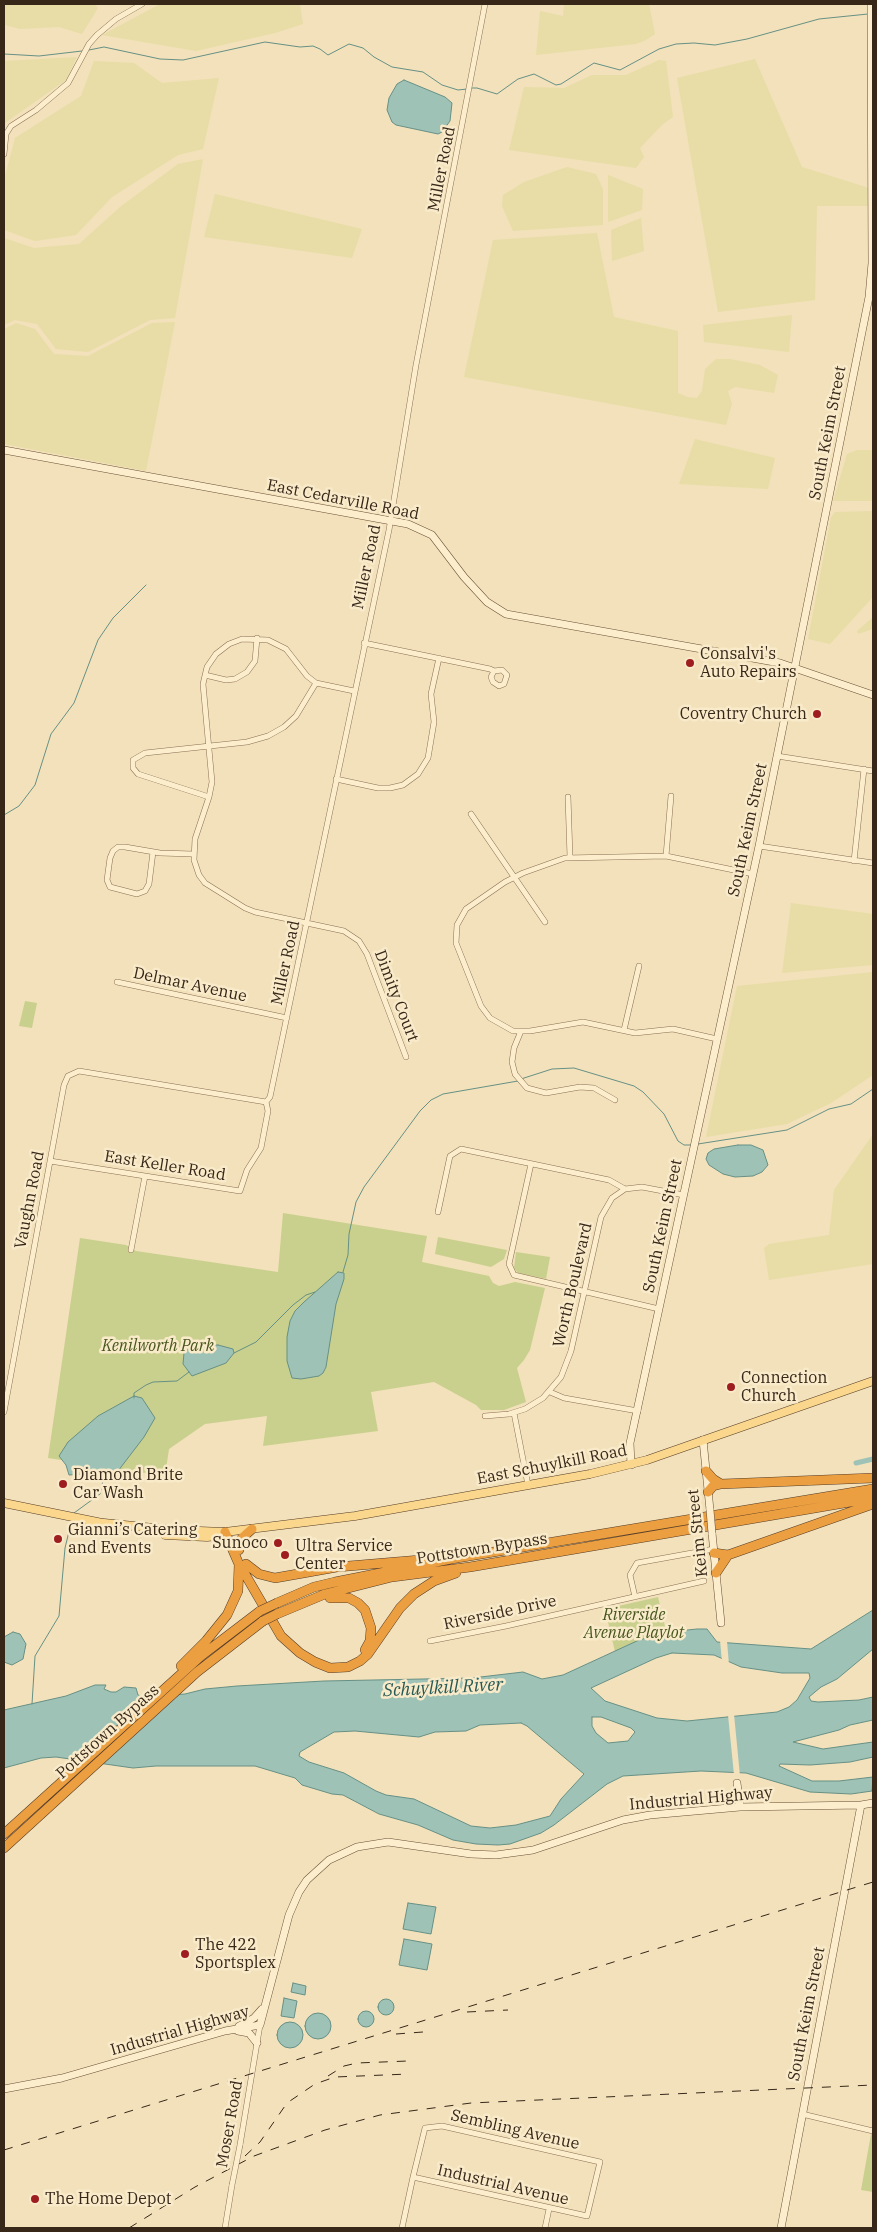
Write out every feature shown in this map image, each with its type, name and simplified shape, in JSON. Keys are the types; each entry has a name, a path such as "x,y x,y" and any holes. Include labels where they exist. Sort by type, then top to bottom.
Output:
{"highway":[{"path":"706,1471 713,1480 721,1484"},
{"path":"708,1492 713,1486 721,1484 873,1478"},
{"name":"Pottstown Bypass","path":"4,1834 179,1671 260,1611 314,1587 451,1559 873,1489"},
{"name":"Pottstown Bypass","path":"4,1848 196,1672 263,1621 326,1594 392,1577 470,1567 873,1498"},
{"path":"714,1551 728,1555 873,1504"},
{"path":"239,1550 242,1538 252,1529"},
{"path":"224,1532 239,1550 242,1563 285,1640 300,1653 315,1662 338,1669 348,1667 363,1658 400,1608 417,1591 440,1578 470,1567"},
{"path":"224,1532 281,1628 295,1644 307,1653 329,1663 346,1663 361,1654 370,1641 371,1628 368,1614 358,1603 349,1598 332,1598 277,1614"},
{"path":"716,1572 728,1555"},
{"path":"242,1563 263,1576 275,1578 359,1564 451,1559"},
{"path":"179,1671 227,1615 238,1586 242,1563"}],"main road":[{"name":"East Schuylkill Road","path":"4,1503 136,1530 190,1537 217,1536 224,1532 355,1516 630,1465 873,1381"}],"street":[{"path":"4,154 6,134 10,126 36,110 62,89 73,76 89,44 97,35 116,19 142,4"},
{"name":"Miller Road","path":"266,1102 270,1097 287,1018 390,521 416,365 485,4"},
{"name":"South Keim Street","path":"630,1465 629,1450 759,846 869,297 872,263 871,4"},
{"name":"East Cedarville Road","path":"4,450 419,527 432,535 456,567 487,602 506,614 795,667 851,689 873,695"},
{"path":"205,675 226,680 247,672 255,661 257,638"},
{"path":"153,852 149,884 145,891 137,894 110,887 107,880 109,865 112,854 116,849 125,847 153,852 193,854 195,839 210,797 212,774 203,690 205,675 213,658 224,647 242,639 257,638 278,644 286,649 307,676 316,683 354,691"},
{"path":"364,643 490,668 494,671"},
{"path":"336,779 378,788 390,788 403,785 418,774 428,758 434,722 431,694 439,658"},
{"path":"210,797 138,774 132,765 136,757 145,753 247,742 273,734 296,716 316,683"},
{"path":"777,756 873,770"},
{"path":"854,861 864,769"},
{"path":"666,856 671,796"},
{"path":"568,798 570,857"},
{"path":"471,814 545,922"},
{"path":"759,846 873,863"},
{"name":"Dimity Court","path":"193,854 195,865 202,879 245,908 255,912 344,931 359,941 367,954 406,1057"},
{"path":"718,1039 672,1029 643,1033 583,1022 513,1031 495,1021 485,1012 474,989 455,936 459,919 466,909 514,877 570,857 666,856 753,874"},
{"path":"624,1030 639,966"},
{"name":"Delmar Avenue","path":"117,982 287,1018"},
{"path":"522,1031 512,1055 513,1068 520,1081 533,1091 546,1093 580,1087 594,1088 616,1100"},
{"name":"Vaughn Road","path":"4,1412 65,1081 72,1073 80,1071 266,1102"},
{"name":"East Keller Road","path":"50,1161 240,1191 247,1170 261,1148 268,1110 266,1102"},
{"path":"438,1212 450,1156 461,1149 609,1180 625,1189 642,1187 684,1195"},
{"path":"531,1164 509,1264 514,1276 659,1310"},
{"path":"131,1250 145,1176"},
{"name":"Worth Boulevard","path":"550,1392 561,1378 568,1361 603,1210 612,1198 625,1189"},
{"path":"485,1416 514,1413 534,1404 550,1392 564,1398 638,1411"},
{"path":"514,1413 528,1485"},
{"name":"Keim Street","path":"703,1440 722,1623"},
{"path":"635,1598 630,1575 637,1563 714,1551"},
{"name":"Riverside Drive","path":"430,1641 635,1598 704,1581"},
{"path":"737,1784 740,1807"},
{"name":"Industrial Highway","path":"4,2089 62,2078 225,2031 260,2025 289,1915 299,1892 328,1860 348,1850 388,1842 484,1856 533,1850 623,1820 650,1815 740,1807 861,1805 873,1803"},
{"name":"South Keim Street","path":"781,2228 861,1805"},
{"path":"225,2031 254,2018 264,2006"},
{"name":"Moser Road","path":"225,2228 260,2025"},
{"path":"225,2031 248,2033 257,2043"},
{"path":"802,2114 873,2131"},
{"name":"Sembling Avenue","path":"413,2177 425,2128 442,2126 600,2162 586,2216"},
{"path":"402,2228 413,2177"},
{"name":"Industrial Avenue","path":"413,2177 586,2216"},
{"path":"545,2228 549,2209"}],"shaded area":[{"path":"4,4 95,4 98,8 82,34 59,27 20,29 5,25"},
{"path":"160,4 300,4 303,24 275,33 196,51 102,35"},
{"path":"564,4 649,4 655,34 636,44 536,55 540,11 563,16"},
{"path":"77,57 66,80 5,123 4,130 4,61"},
{"path":"755,59 802,167 869,188 869,206 817,206 815,300 718,312 677,78"},
{"path":"659,60 666,61 673,117 662,125 640,148 644,157 636,168 509,150 524,87 564,88 592,75 626,75"},
{"path":"94,61 134,63 162,83 219,78 203,149 178,155 112,197 76,235 35,241 4,230 4,180 15,138 81,96"},
{"path":"203,159 175,318 150,320 88,352 56,349 37,324 15,320 4,325 4,238 34,248 79,244 120,207 178,164"},
{"path":"567,167 596,174 603,189 603,225 513,231 502,206 503,195 524,182"},
{"path":"608,175 643,189 642,210 608,222"},
{"path":"215,194 362,229 352,258 204,237"},
{"path":"641,218 644,251 612,261 611,230"},
{"path":"597,233 614,317 678,331 678,393 687,397 697,398 702,391 705,369 716,359 730,359 760,365 778,375 774,393 735,387 728,391 732,404 726,425 464,377 493,240"},
{"path":"792,315 789,352 704,342 703,325"},
{"path":"175,322 146,471 4,444 4,329 16,323 35,329 54,354 88,356 152,323"},
{"path":"695,439 775,458 768,489 679,484"},
{"path":"857,450 873,450 873,501 833,501 847,454"},
{"path":"873,511 873,597 830,644 808,639 831,517 835,512"},
{"path":"873,617 873,629 858,634 857,631"},
{"path":"791,903 873,914 873,965 782,973"},
{"path":"873,972 873,1075 831,1103 787,1124 706,1137 737,986"},
{"path":"873,1134 873,1264 769,1280 764,1248 769,1244 829,1235 834,1190"}],"green space":[{"path":"25,1001 37,1003 32,1028 19,1026"},
{"name":"Kenilworth Park","path":"283,1213 427,1236 422,1262 489,1276 493,1283 499,1286 515,1282 545,1288 530,1350 517,1368 526,1402 504,1410 481,1410 476,1405 434,1382 371,1392 378,1431 263,1446 267,1416 205,1424 169,1449 165,1476 48,1458 80,1238 126,1245 136,1251 278,1272"},
{"path":"438,1237 507,1250 504,1259 491,1267 435,1254"},
{"path":"516,1252 550,1257 546,1279 518,1273 514,1268"},
{"name":"Riverside Avenue Playlot","path":"658,1597 667,1635 616,1656 605,1609"},
{"path":"871,2134 873,2135 873,2192 861,2190"}],"water":[{"path":"404,80 445,97 452,103 450,121 442,132 438,134 396,125 392,122 387,110 389,98 397,84"},
{"path":"751,1145 763,1150 768,1165 762,1172 753,1176 735,1177 723,1174 709,1165 706,1159 708,1153 714,1149"},
{"path":"338,1272 344,1273 344,1279 336,1304 326,1367 319,1376 301,1379 292,1378 287,1361 287,1337 290,1321 295,1311"},
{"path":"218,1345 233,1349 234,1353 226,1363 192,1376 183,1364 184,1353 192,1346"},
{"path":"134,1396 142,1398 155,1418 144,1437 118,1471 108,1477 95,1477 84,1474 69,1475 66,1465 59,1456 68,1442 98,1416"},
{"name":"Schuylkill River","path":"873,1610 873,1649 837,1679 821,1687 809,1697 811,1701 818,1702 859,1700 873,1697 873,1720 793,1742 823,1749 873,1742 873,1757 850,1762 810,1765 780,1764 779,1766 812,1781 839,1781 873,1777 872,1791 851,1794 810,1792 746,1773 701,1771 623,1776 607,1784 541,1833 510,1844 498,1845 453,1840 418,1825 379,1814 343,1795 332,1794 302,1785 295,1778 255,1766 156,1766 133,1768 56,1757 41,1758 4,1768 4,1710 66,1696 95,1685 106,1685 104,1689 111,1692 116,1692 124,1687 136,1688 138,1695 143,1697 185,1694 205,1689 237,1686 324,1681 472,1678 523,1672 542,1679 563,1675 639,1640 669,1632 697,1629 707,1629 717,1642 811,1649","holes":["672,1653 714,1655 741,1667 782,1673 809,1673 810,1678 797,1700 789,1707 777,1712 687,1721 657,1718 605,1701 591,1688 656,1658","592,1717 601,1717 631,1728 635,1732 628,1741 608,1743 596,1733 592,1726","521,1723 584,1774 561,1799 550,1816 516,1825 490,1828 471,1826 414,1799 386,1795 344,1773 309,1762 299,1756 300,1752 334,1732 355,1731 419,1737 435,1732 466,1731 480,1725"]},
{"path":"13,1632 20,1634 26,1644 23,1659 12,1665 4,1662 4,1637"},
{"path":"408,1903 436,1907 431,1934 403,1929"},
{"path":"404,1939 432,1944 427,1970 399,1965"},
{"path":"293,1983 306,1986 305,1995 291,1992"},
{"path":"284,1998 297,2001 294,2018 281,2016"},
{"path":"383,1999 389,1999 394,2004 392,2013 383,2015 378,2010 378,2004"},
{"path":"363,2011 369,2011 374,2016 372,2025 363,2027 358,2022 358,2016"},
{"path":"318,2013 327,2017 331,2026 327,2035 318,2039 309,2035 305,2026 309,2017"},
{"path":"290,2022 299,2026 303,2035 299,2044 290,2048 281,2044 277,2035 281,2026"}],"pier":[{"path":"720,1640 727,1641 729,1665 722,1662"},
{"path":"734,1714 740,1776 734,1775 728,1715"}],"waterway":[{"path":"471,88 497,94 518,79 534,74 556,85 561,84 594,63 620,70 659,49 676,44 715,45 747,39 819,19 868,14"},
{"path":"89,50 104,47 160,59 183,60 265,42 300,47 313,46 328,55 349,44 363,48 392,67 423,72 442,85 458,90 467,89"},
{"path":"4,54 39,56 82,51"},
{"path":"4,815 19,806 35,785 51,734 74,703 98,640 113,618 146,585"},
{"path":"521,1079 552,1069 574,1068 634,1086 643,1092 664,1114 678,1141 684,1145 691,1145"},
{"path":"343,1272 348,1255 349,1234 356,1202 364,1187 420,1111 431,1100 443,1094 518,1081"},
{"path":"698,1144 787,1130 829,1109 851,1104 873,1089"},
{"path":"234,1353 256,1342 293,1305 306,1295 315,1292"},
{"path":"134,1398 134,1393 146,1385 153,1382 177,1381 189,1372"},
{"path":"856,1463 873,1459"},
{"path":"74,1513 100,1494 104,1476"},
{"path":"32,1704 35,1656 59,1616 65,1548 72,1519"}],"railway":[{"path":"4,2150 873,1882"},
{"path":"467,2012 508,2010"},
{"path":"396,2034 423,2032"},
{"path":"328,2076 344,2066 357,2063 408,2061"},
{"path":"245,2156 260,2142 287,2103 315,2084 335,2077 409,2074"},
{"path":"129,2228 195,2187 254,2156 325,2130 380,2115 471,2103 873,2085"}],"place":[{"name":"Consalvi's Auto Repairs","path":"690,663"},
{"name":"Coventry Church","path":"817,714"},
{"name":"Connection Church","path":"731,1387"},
{"name":"Diamond Brite Car Wash","path":"63,1484"},
{"name":"Gianni’s Catering and Events","path":"58,1539"},
{"name":"Sunoco","path":"278,1543"},
{"name":"Ultra Service Center","path":"285,1555"},
{"name":"The 422 Sportsplex","path":"185,1954"},
{"name":"The Home Depot","path":"35,2199"}]}
